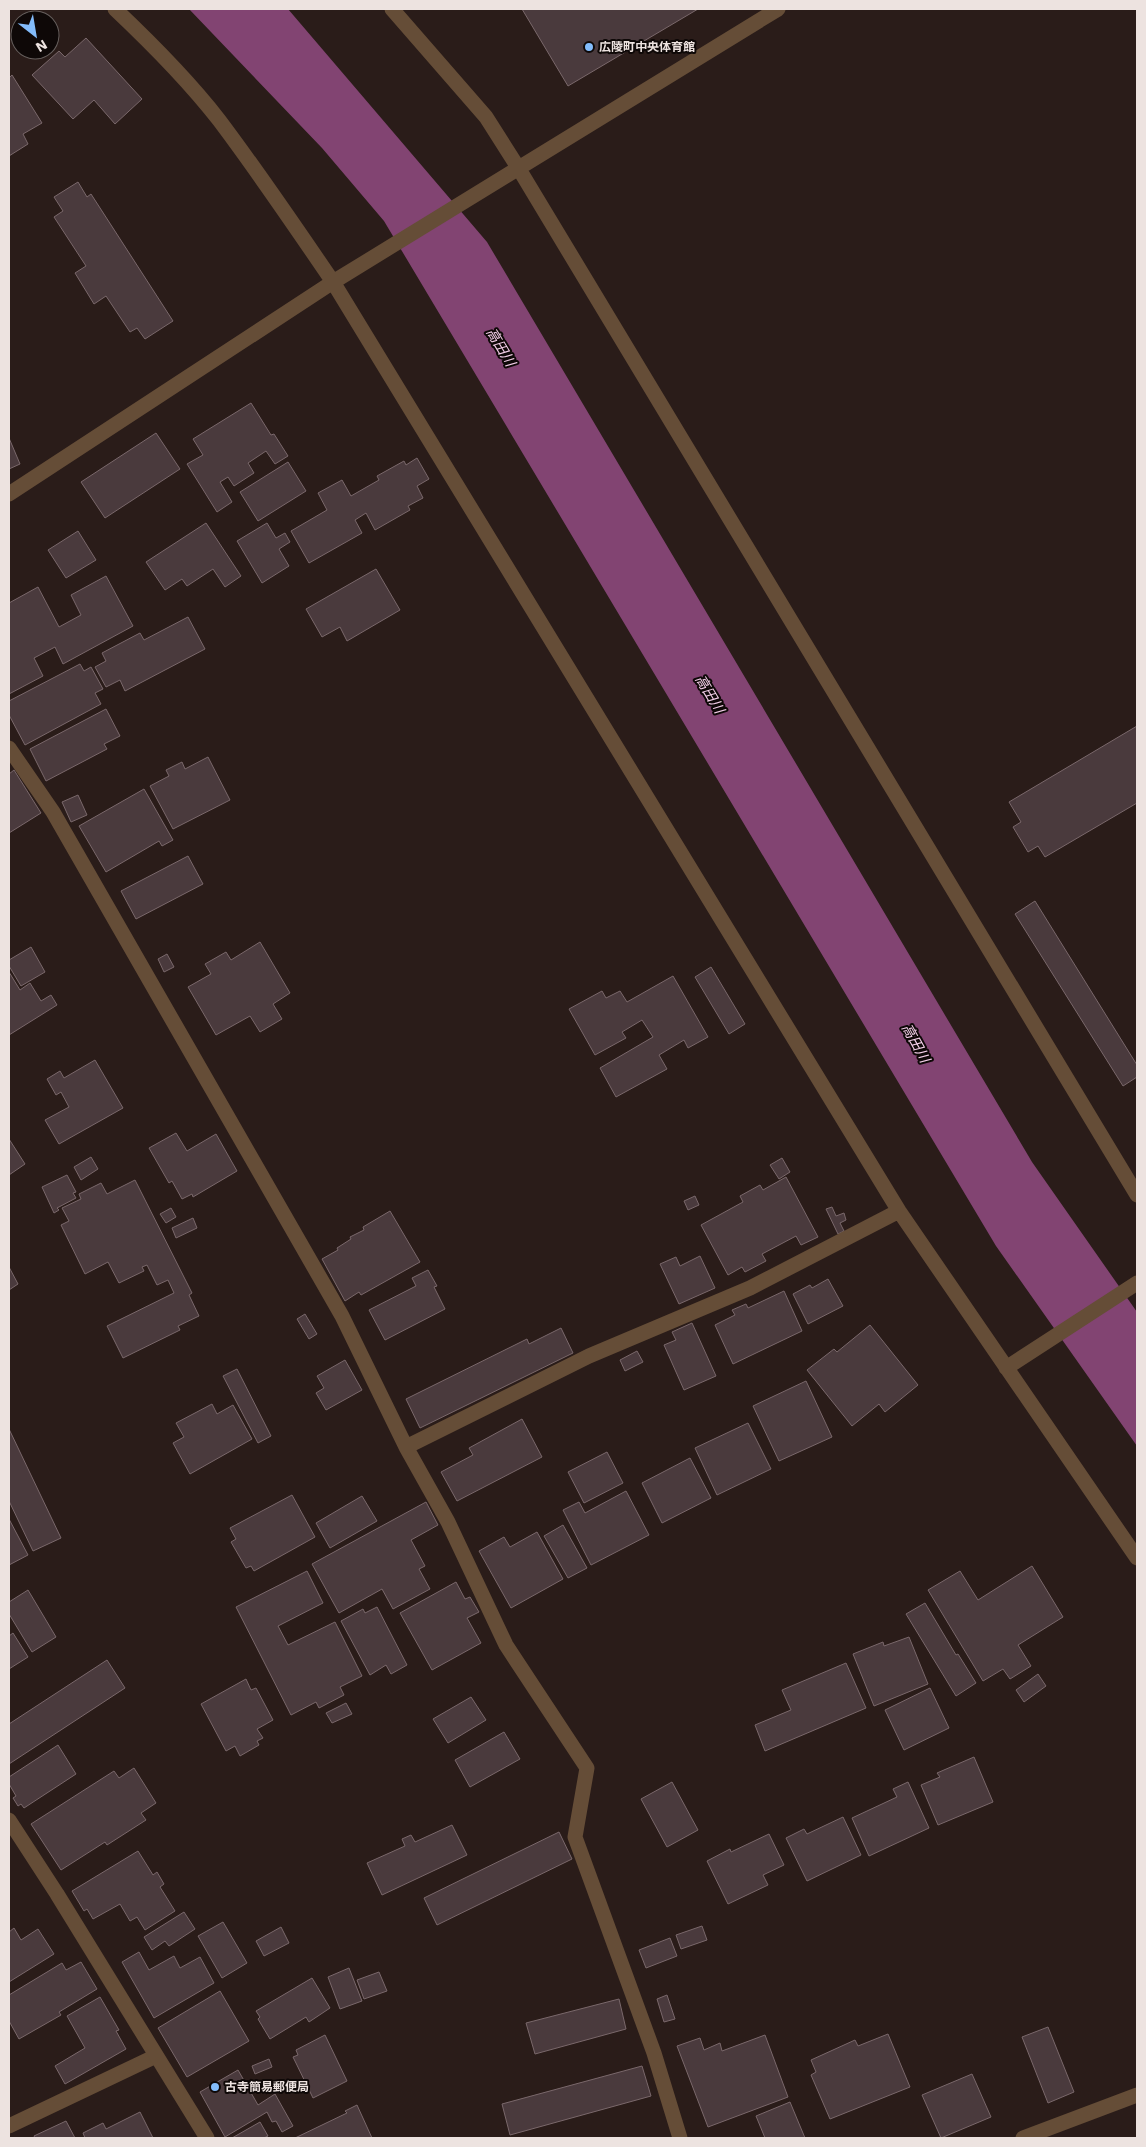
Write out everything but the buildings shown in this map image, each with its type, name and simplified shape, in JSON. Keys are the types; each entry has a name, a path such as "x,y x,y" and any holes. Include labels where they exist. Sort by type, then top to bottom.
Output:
{"street":[{"path":"115,9 163,55 218,119 333,282 898,1210 1011,1365 1137,1558"},
{"path":"392,9 486,117 519,169 1137,1195"},
{"path":"9,494 333,282 778,9"},
{"path":"9,748 52,812 342,1316 406,1447 448,1522 506,1645 587,1768 575,1837 654,2053 680,2138"},
{"path":"406,1447 589,1356 750,1288 898,1210"},
{"path":"1011,1365 1137,1283"},
{"path":"9,1820 57,1894 207,2138"},
{"path":"9,2126 156,2056"},
{"path":"1023,2138 1137,2095"}],"water":[{"name":"高田川","path":"189,9 288,9 487,242 1032,1162 1137,1312 1137,1446 996,1246 384,221 322,148"}],"place":[{"name":"広陵町中央体育館","path":"589,47"},
{"name":"古寺簡易郵便局","path":"215,2087"}]}
